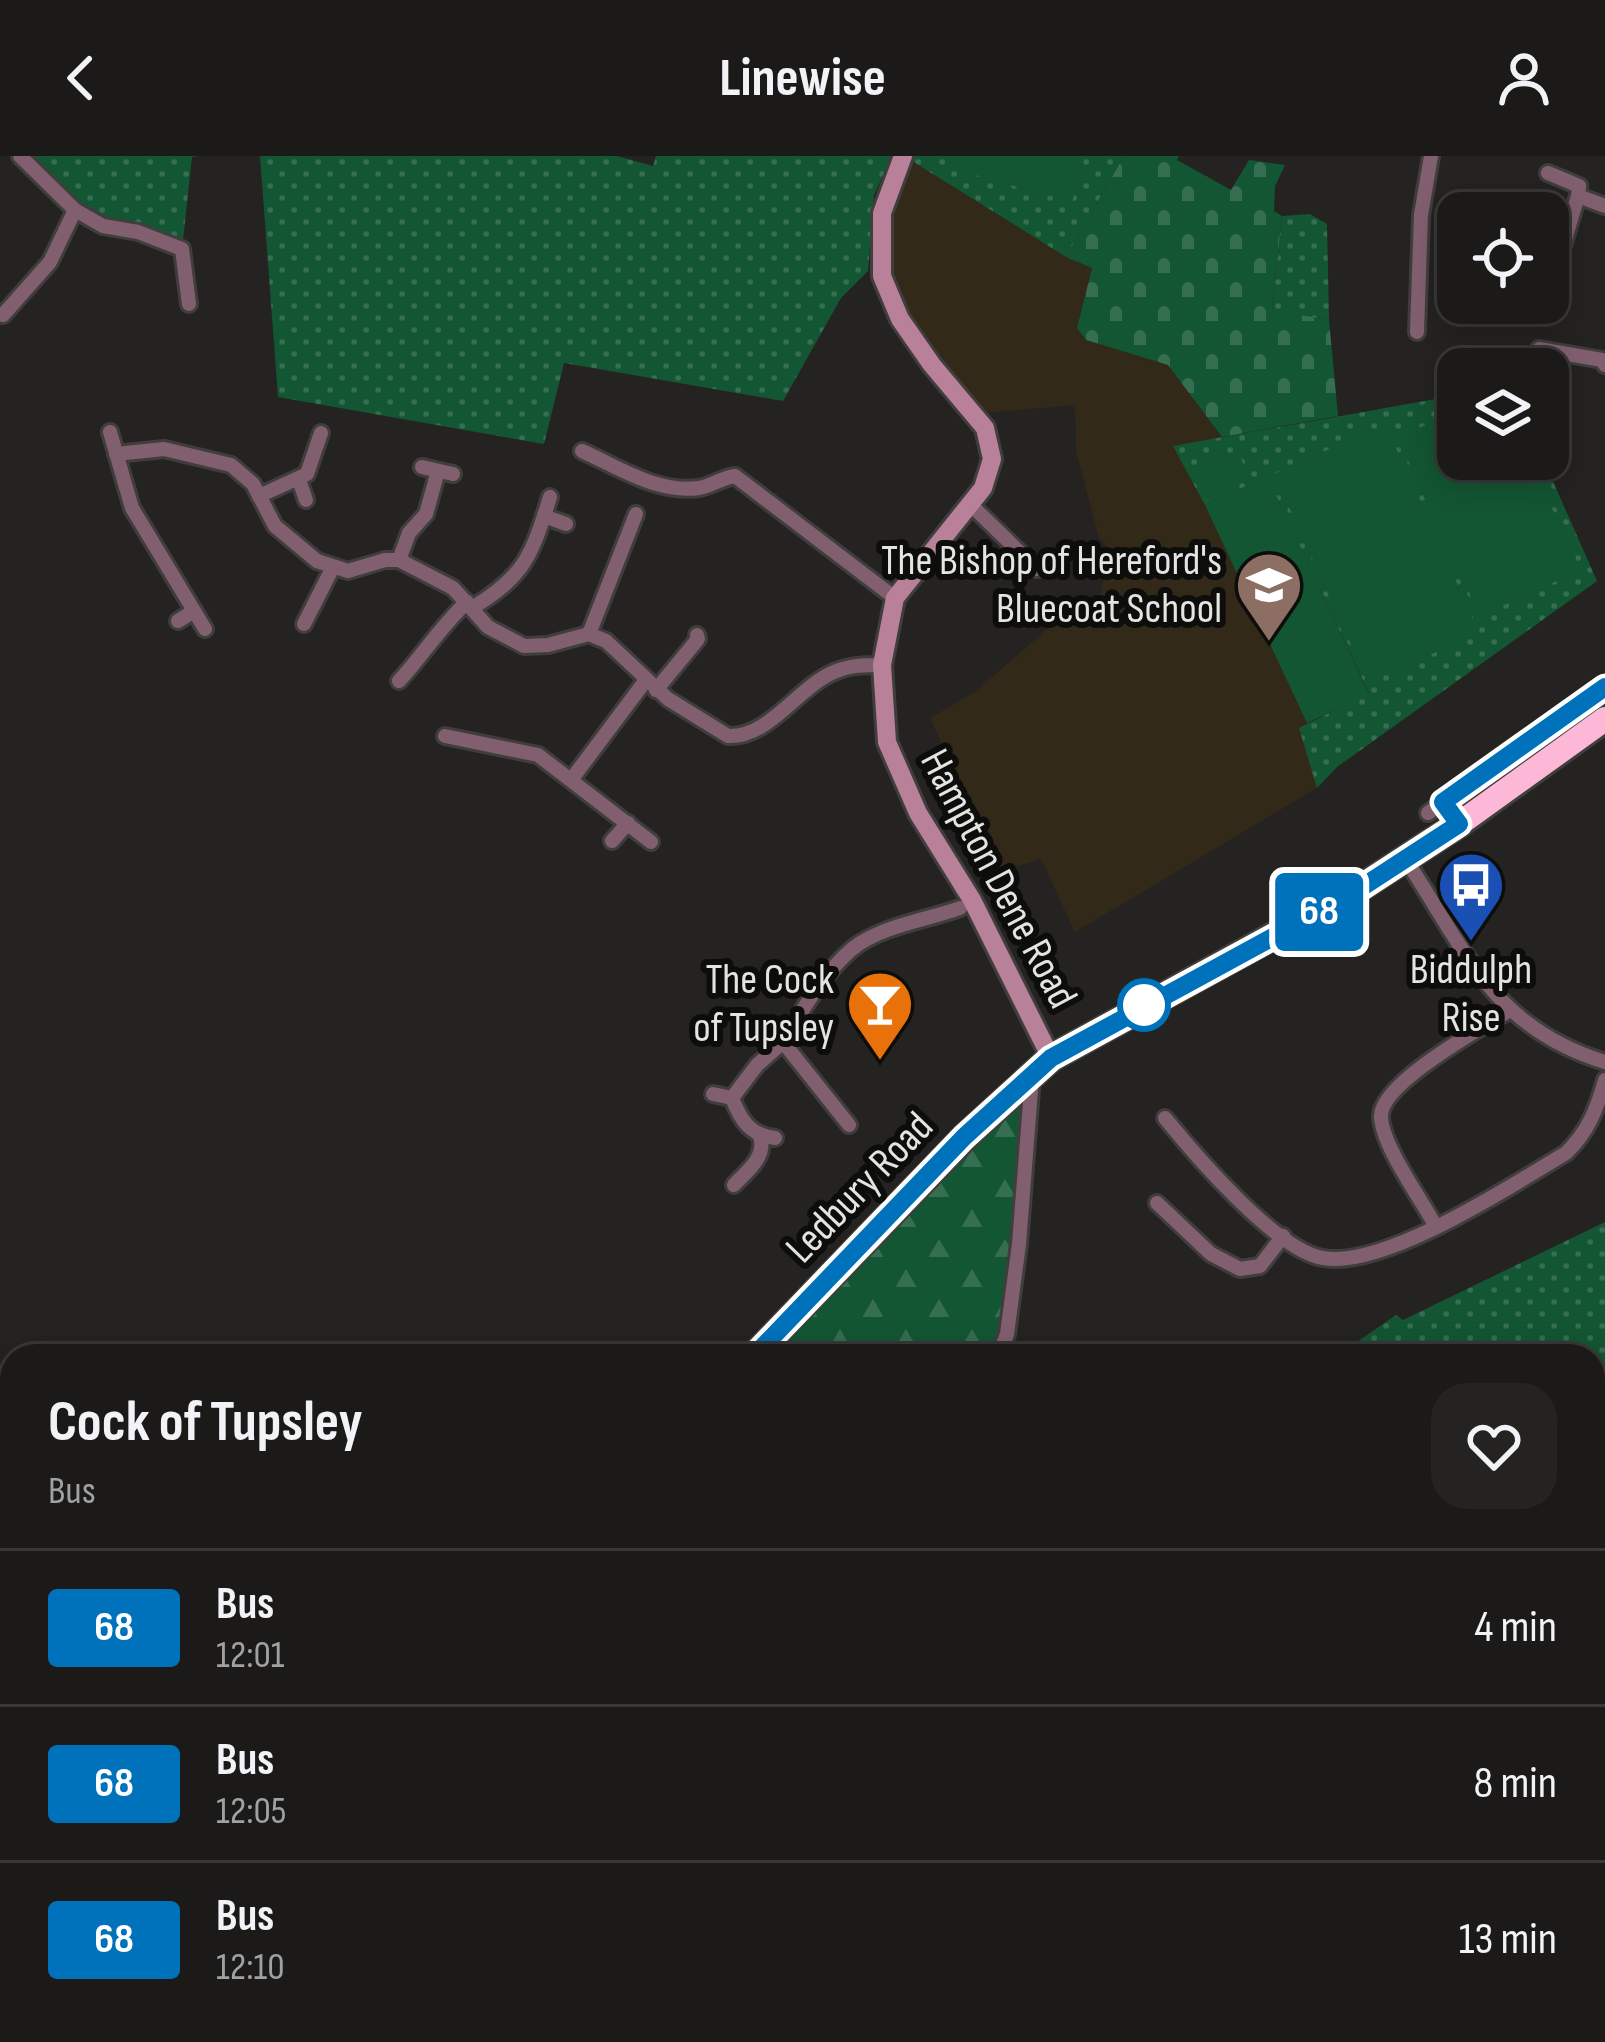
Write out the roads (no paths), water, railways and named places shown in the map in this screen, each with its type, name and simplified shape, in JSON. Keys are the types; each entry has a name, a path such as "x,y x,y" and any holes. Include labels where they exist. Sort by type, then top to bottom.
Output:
{"highway":[{"name":"Ledbury Road","path":"765,1344 918,1184 1042,1065 1406,860 1605,719"}],"street":[{"path":"20,156 75,210 103,226 138,232 182,249 189,304"},
{"name":"Hampton Dene Road","path":"903,156 882,214 882,276 910,334 985,428 990,443 989,473 971,505 920,561 896,598 882,665 887,742 901,778 972,900 1042,1065"},
{"path":"1417,332 1421,215 1431,156"},
{"path":"1548,173 1579,186 1569,226"},
{"path":"1578,196 1605,206"},
{"path":"3,315 50,262 75,210"},
{"path":"1569,355 1604,362"},
{"path":"110,432 132,508 205,629"},
{"path":"259,496 299,480 312,467 321,433"},
{"path":"116,454 164,449 218,460 245,474 275,526 304,552 332,568 348,571 399,560 453,588 496,634 524,646 589,634 606,640 651,685 709,727 738,737 762,726 830,673 882,665"},
{"path":"582,451 653,483 681,490 707,488 735,476 896,598"},
{"path":"399,560 409,533 426,514 445,472 422,467"},
{"path":"299,480 305,500"},
{"path":"399,681 447,621 502,590 519,573 550,497"},
{"path":"971,505 1037,569"},
{"path":"589,634 619,537 636,514"},
{"path":"544,516 566,524"},
{"path":"304,624 332,568"},
{"path":"178,621 194,611"},
{"path":"571,780 651,685 703,638"},
{"path":"1428,813 1605,687"},
{"path":"446,736 538,755 651,842"},
{"path":"1443,802 1459,824"},
{"path":"612,841 628,823"},
{"path":"1406,860 1508,1011 1542,1037 1605,1062"},
{"path":"732,1098 783,1042 810,997 855,947 960,908"},
{"path":"1435,1225 1385,1134 1381,1114 1387,1096 1508,1011"},
{"path":"783,1042 849,1126"},
{"path":"1003,1344 1042,1065"},
{"path":"1165,1118 1205,1168 1283,1236 1317,1258 1354,1261 1435,1225 1566,1153 1582,1138 1605,1080"},
{"path":"713,1094 732,1098"},
{"path":"732,1098 748,1128 768,1137 760,1156 734,1186"},
{"path":"1156,1203 1211,1254 1240,1270 1260,1266 1283,1236"}],"place":[{"name":"The Bishop of Hereford's Bluecoat School","path":"1269,644"},
{"name":"Biddulph Rise","path":"1471,944"},
{"name":"The Cock of Tupsley","path":"880,1063"}]}
